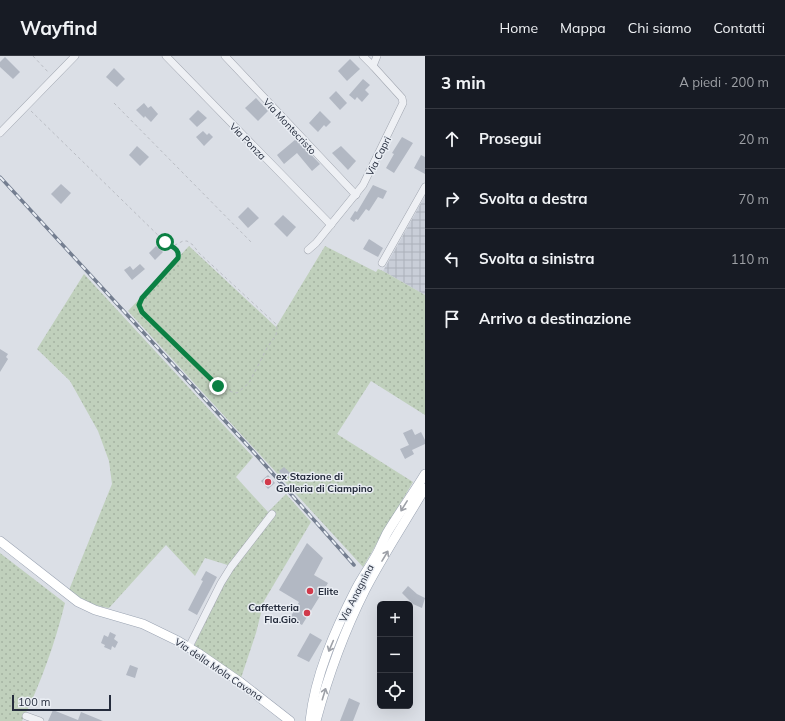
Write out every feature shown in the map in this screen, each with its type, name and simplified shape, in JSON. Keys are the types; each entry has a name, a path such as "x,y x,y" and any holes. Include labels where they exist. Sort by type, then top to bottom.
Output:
{"main road":[{"name":"Via Anagnina","path":"316,721 356,590 378,553 387,533 425,474"},
{"name":"Via Anagnina","path":"310,721 317,684 328,653 425,488"},
{"name":"Via della Mola Cavona","path":"0,541 70,597 95,610 156,629 189,647 240,682 290,721"}],"street":[{"path":"0,133 75,56"},
{"name":"Via Ponza","path":"166,56 331,225"},
{"name":"Via Montecristo","path":"224,56 356,195"},
{"path":"363,56 373,66 377,56"},
{"name":"Via Capri","path":"308,250 316,243 363,185 403,102 402,98 373,66"},
{"path":"382,263 425,187"},
{"path":"189,647 221,582 272,514"},
{"path":"26,716 40,721"}],"path":[{"path":"33,56 54,78"},
{"path":"114,103 252,243"},
{"path":"26,106 165,242 173,246 178,251 178,258 139,301 140,308 152,322 218,386 237,393 248,383 267,348 276,335 277,328 274,322 199,254 190,242 183,241 173,246"}],"shaded area":[{"path":"425,196 425,295 383,271"}],"green space":[{"path":"189,246 276,327 325,246 376,272 378,269 383,271 425,295 425,415 371,381 337,434 413,482 363,567 128,311"},
{"path":"84,274 253,457 236,477 268,512 286,494 311,522 264,601 256,633 241,678 194,646 222,587 234,567 205,558 195,576 166,545 109,608 88,602 69,590 112,484 109,461 98,431 70,381 37,349"},
{"path":"0,553 65,603 47,663 22,721 0,721"}],"building":[{"path":"5,57 20,72 13,79 0,67 0,62"},
{"path":"350,59 360,69 347,81 338,71"},
{"path":"114,68 125,79 117,87 106,77"},
{"path":"363,79 370,85 365,90 369,94 362,102 357,97 355,100 349,95"},
{"path":"336,91 347,103 340,110 329,98"},
{"path":"256,98 268,111 258,121 245,108"},
{"path":"144,103 148,108 151,106 158,114 151,122 145,116 144,118 136,110"},
{"path":"198,110 207,118 197,127 189,119"},
{"path":"320,111 331,122 326,127 324,125 318,132 309,123"},
{"path":"203,131 207,135 209,133 213,137 204,146 196,137"},
{"path":"402,137 413,143 394,173 386,168 394,154 392,153"},
{"path":"296,139 320,164 312,171 297,153 284,164 277,155"},
{"path":"137,146 149,157 140,166 129,155"},
{"path":"341,146 356,161 348,170 332,153"},
{"path":"421,155 425,157 425,174 414,168"},
{"path":"61,184 71,193 61,204 51,194"},
{"path":"373,185 387,191 383,199 378,197 369,211 366,209 358,220 356,219 354,222 350,219 355,211 357,212"},
{"path":"248,207 259,218 248,228 238,217"},
{"path":"283,215 296,227 287,237 274,224"},
{"path":"369,239 383,248 378,257 363,249"},
{"path":"156,246 163,252 155,260 149,253"},
{"path":"140,264 145,269 132,280 124,270 130,266 133,270"},
{"path":"0,349 8,354 6,357 8,359 0,372"},
{"path":"412,429 415,435 421,432 425,440 425,444 412,450 414,454 405,459 400,449 409,445 403,433"},
{"path":"284,467 291,474 285,479 279,471"},
{"name":"ex Stazione di Galleria di Ciampino","path":"268,475 275,483 268,489 261,481"},
{"path":"307,543 323,558 314,575 328,583 302,625 290,618 299,602 279,590"},
{"path":"206,571 217,577 197,615 188,610 203,581 201,580"},
{"path":"408,586 417,594 425,598 422,608 413,604 413,601 410,601 402,593"},
{"path":"110,632 116,635 114,639 118,642 115,648 112,646 111,650 104,647 105,645 101,643 104,635 108,637"},
{"path":"310,633 322,640 309,662 297,656"},
{"path":"130,665 138,668 135,678 126,675"},
{"path":"349,698 360,703 353,721 340,721"},
{"path":"53,710 78,720 81,712 103,721 48,721"}],"railway":[{"path":"0,177 250,448 354,565"}],"place":[{"name":"ex Stazione di Galleria di Ciampino","path":"268,482"},
{"name":"Elite","path":"310,591"},
{"name":"Caffetteria Fla.Gio.","path":"307,613"}],"route":[{"path":"165,242 168,245 173,246 178,251 179,255 177,261 139,301 140,308 142,312 218,386"}]}
